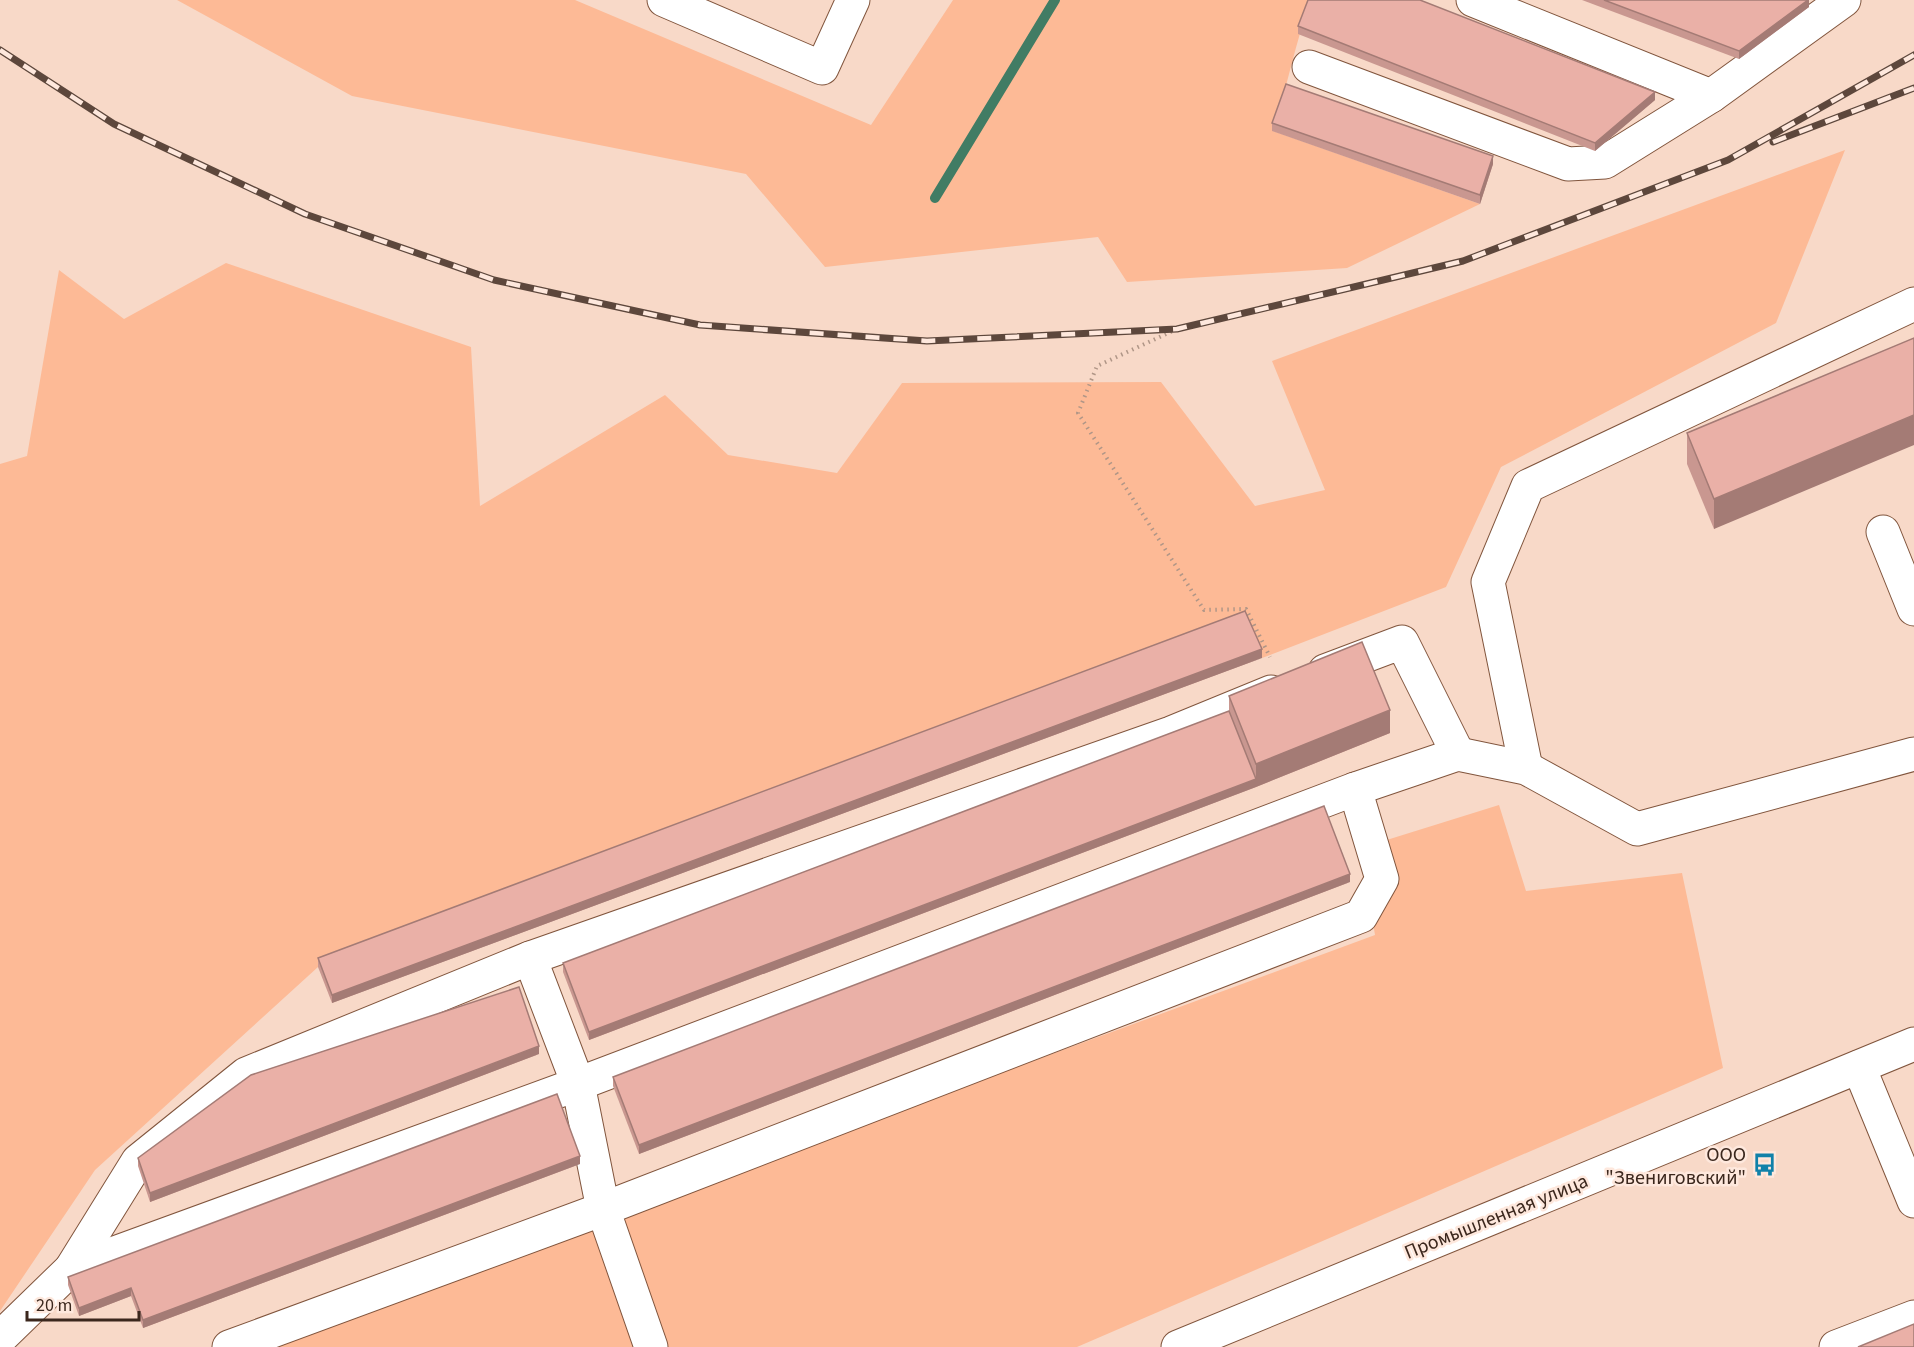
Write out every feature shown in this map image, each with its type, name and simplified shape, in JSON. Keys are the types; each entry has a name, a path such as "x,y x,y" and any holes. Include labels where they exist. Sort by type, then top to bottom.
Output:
{"street":[{"path":"664,0 822,68 852,0"},
{"path":"1473,0 1711,96"},
{"path":"1309,68 1568,164 1605,162 1711,96 1844,0"},
{"path":"1526,768 1488,582 1528,486 1914,304"},
{"path":"1883,532 1914,609"},
{"path":"18,1347 0,1341 71,1269 138,1161 246,1074 530,958 1171,733 1402,642 1458,754"},
{"path":"71,1269 578,1084 1355,789 1458,754 1526,768 1636,829 1914,754"},
{"path":"230,1347 603,1209 1361,916 1383,879 1355,789"},
{"path":"530,958 578,1084 603,1209 651,1347"},
{"name":"Промышленная улица","path":"1178,1347 1914,1044"},
{"path":"1859,1066 1914,1201"},
{"path":"1836,1347 1914,1317"}],"path":[{"path":"1177,329 1097,366 1078,413 1204,610 1246,609 1285,687"}],"shaded area":[{"path":"177,0 575,0 871,125 953,0 1311,0 1273,131 1480,204 1347,268 1127,282 1098,237 825,267 746,174 352,96"},
{"path":"1845,150 1776,323 1501,467 1446,587 1262,658 1245,620 318,967 95,1170 0,1311 0,464 27,456 59,270 124,319 226,263 471,347 480,506 665,395 728,455 837,473 902,383 1161,382 1255,506 1325,490 1272,361"},
{"path":"1499,805 1526,891 1682,873 1723,1068 1077,1347 257,1347 1375,935 1361,848"}],"building":[{"path":"1308,0 1420,0 1655,92 1595,143 1298,26"},
{"path":"1604,0 1808,0 1739,51"},
{"path":"1286,84 1493,156 1480,195 1272,123"},
{"path":"1914,338 1914,415 1714,499 1687,433"},
{"path":"1245,611 1262,649 332,995 318,958"},
{"path":"1362,642 1390,710 1256,764 1229,696"},
{"path":"1229,711 1256,779 589,1032 563,963"},
{"path":"1324,806 1350,874 639,1145 613,1077"},
{"path":"519,987 539,1046 150,1193 138,1158 251,1075"},
{"path":"557,1094 580,1156 143,1320 131,1288 79,1308 68,1277"},
{"path":"1914,1324 1914,1347 1858,1347"}],"waterway":[{"path":"935,198 1055,0"}],"railway":[{"path":"0,50 114,124 305,214 494,280 700,325 927,341 1177,329 1463,261 1728,160 1914,55"},
{"path":"1773,142 1914,88"}],"place":[{"name":"ООО \"Звениговский\"","path":"1764,1165"}]}
